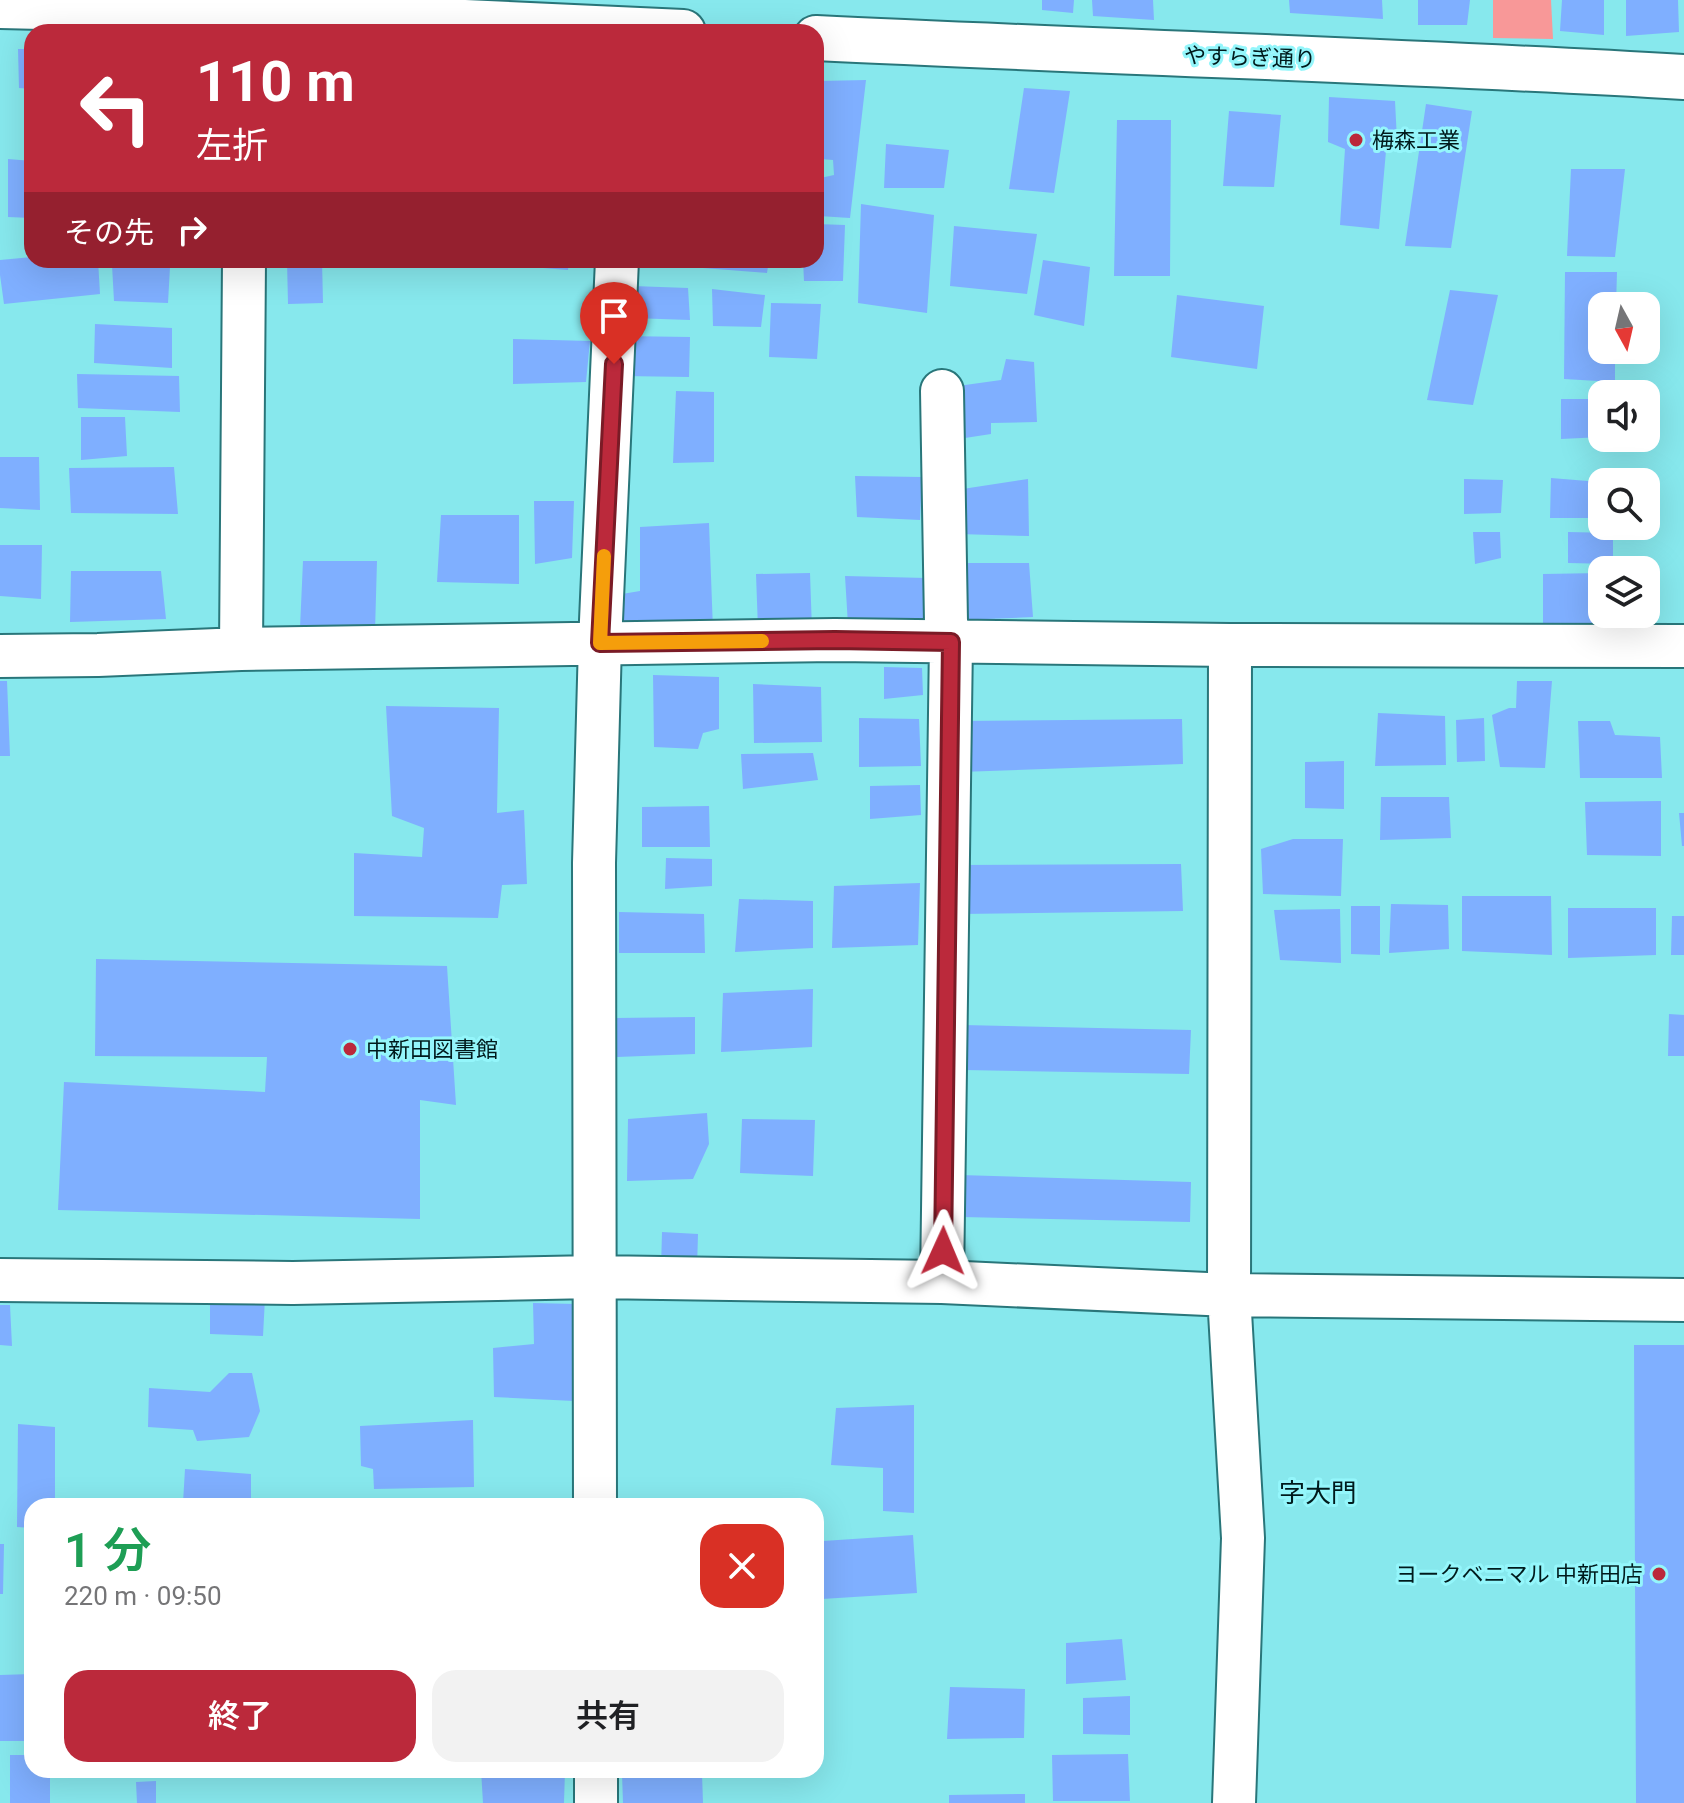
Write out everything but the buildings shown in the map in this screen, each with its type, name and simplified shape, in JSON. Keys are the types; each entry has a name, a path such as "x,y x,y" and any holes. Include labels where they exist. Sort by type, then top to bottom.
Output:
{"street":[{"path":"0,6 459,24"},
{"name":"やすらぎ通り","path":"824,38 1475,65 1684,77"},
{"path":"241,649 244,268"},
{"path":"595,1498 594,863 617,268"},
{"path":"942,391 946,622 951,642 942,1282"},
{"path":"0,656 835,640 1684,646"},
{"path":"1230,645 1229,1295 1243,1538 1234,1803"},
{"path":"0,1280 293,1283 594,1277 942,1282 1229,1295 1684,1300"},
{"path":"596,1778 596,1803"}],"shaded area":[{"path":"1493,0 1551,0 1553,39 1493,38"}],"slow traffic":[{"path":"604,556 600,643 762,641"}],"place":[{"name":"梅森工業","path":"1356,140"},
{"name":"中新田図書館","path":"350,1049"},
{"name":"ヨークベニマル 中新田店","path":"1659,1574"}],"district":[{"name":"字大門","path":"1318,1493"}],"route":[{"path":"614,364 600,643 951,642 943,1251"}]}
